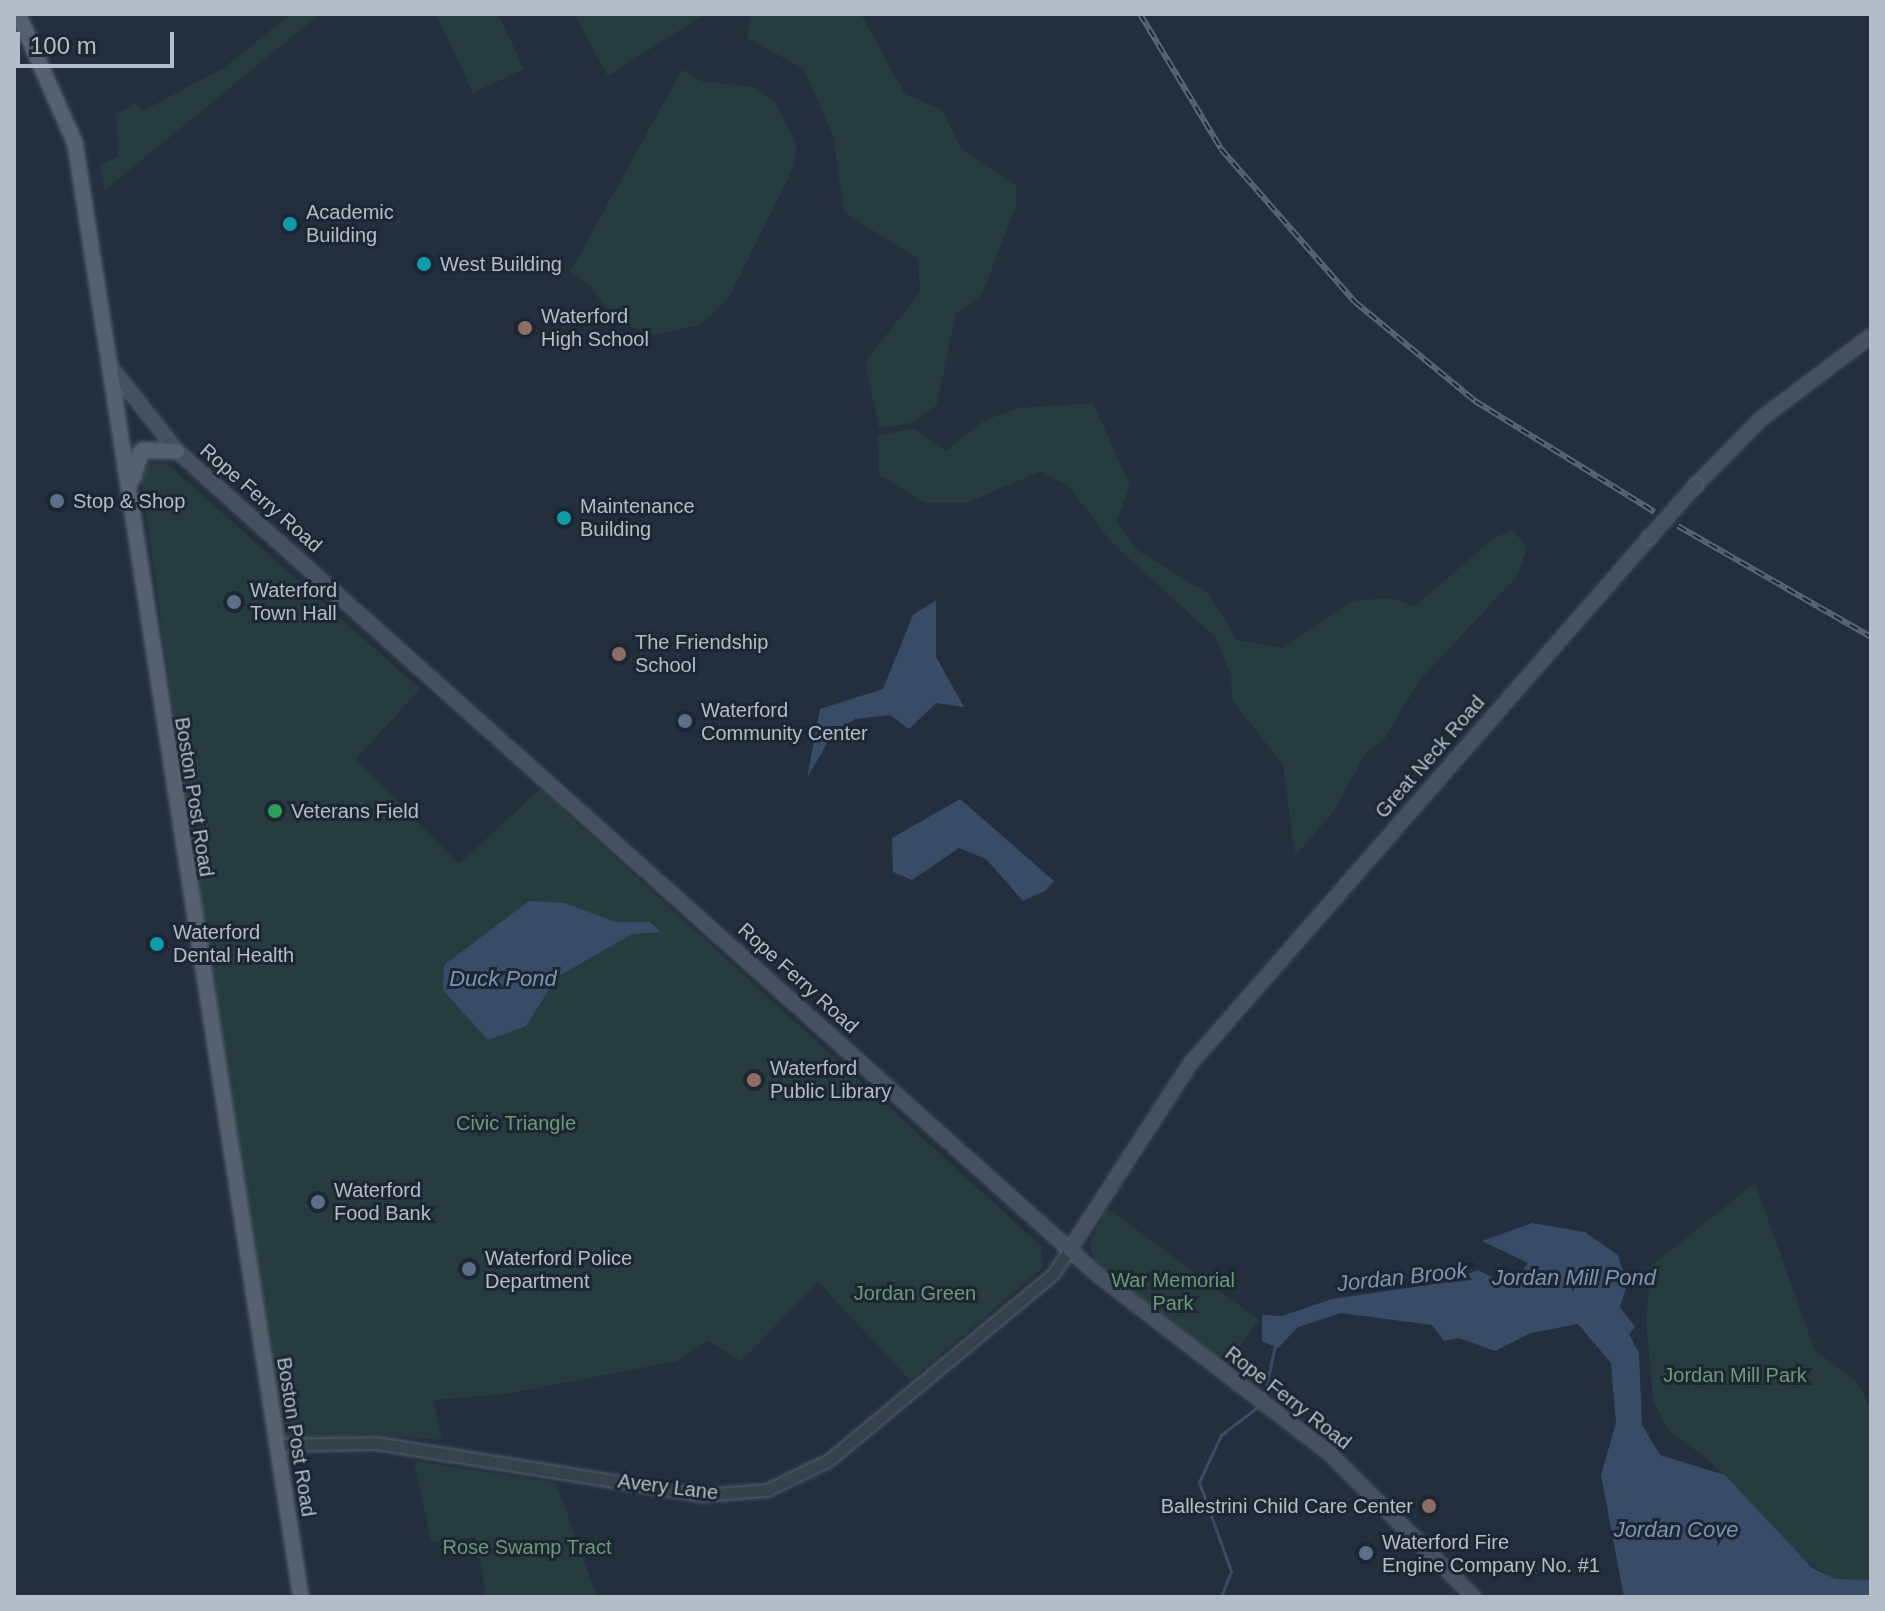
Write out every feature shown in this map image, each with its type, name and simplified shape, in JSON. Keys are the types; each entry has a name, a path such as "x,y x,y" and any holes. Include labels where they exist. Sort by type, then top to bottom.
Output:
{"main road":[{"name":"Boston Post Road","path":"18,14 75,143 113,370 129,507 301,1597"},
{"name":"Great Neck Road","path":"1070,1249 1191,1063 1649,538 1762,418 1871,336"},
{"name":"Rope Ferry Road","path":"113,370 177,451 1070,1249 1329,1453 1474,1597"},
{"path":"129,507 138,454 177,451"}],"street":[{"name":"Avery Lane","path":"277,1445 376,1443 702,1495 767,1490 829,1460 1053,1274 1070,1249"}],"green space":[{"path":"291,14 320,14 105,190 99,164 118,157 116,114 135,103 143,111 225,67"},
{"path":"436,14 498,14 524,69 473,93"},
{"path":"574,14 705,14 608,76"},
{"path":"751,14 861,14 905,94 942,110 961,148 1016,185 1016,207 981,296 956,313 937,405 911,423 879,428 865,362 920,292 918,259 844,212 833,136 804,69 747,38"},
{"path":"682,70 701,81 755,87 776,103 796,142 795,164 728,299 700,325 654,335 615,321 589,284 570,272"},
{"path":"1093,403 1130,485 1117,521 1137,550 1209,594 1237,640 1283,648 1352,601 1389,598 1415,606 1494,538 1513,530 1527,548 1518,575 1419,681 1384,740 1365,754 1335,810 1295,856 1283,765 1232,700 1231,675 1215,637 1111,542 1069,487 1041,471 967,503 926,503 879,475 878,436 914,428 946,451 983,421 1018,408"},
{"name":"Civic Triangle","path":"165,462 420,689 356,759 459,864 540,789 1041,1246 1043,1268 910,1380 818,1282 741,1361 707,1340 677,1361 505,1394 433,1400 442,1440 364,1434 277,1445 141,478 149,463"},
{"name":"Jordan Mill Park","path":"1755,1183 1815,1351 1856,1381 1871,1408 1871,1582 1842,1584 1798,1557 1708,1459 1669,1431 1653,1401 1646,1320 1651,1266"},
{"name":"War Memorial Park","path":"1107,1208 1259,1320 1226,1364 1095,1262 1089,1244"},
{"name":"Rose Swamp Tract","path":"414,1461 556,1483 597,1597 486,1597 476,1537 431,1542"}],"water":[{"path":"936,600 936,657 964,707 936,703 909,729 890,715 855,719 833,733 807,778 820,709 883,689 913,615"},
{"path":"960,799 1054,881 1045,891 1023,901 986,859 959,848 912,880 893,872 892,838"},
{"name":"Duck Pond","path":"529,901 565,903 615,922 650,922 661,932 632,934 557,977 526,1026 488,1040 443,990 444,965"},
{"path":"1532,1223 1585,1232 1618,1255 1627,1285 1620,1307 1635,1327 1629,1334 1639,1353 1642,1425 1660,1455 1725,1475 1811,1567 1835,1579 1871,1580 1871,1597 1624,1597 1601,1475 1616,1423 1611,1363 1578,1324 1531,1333 1495,1351 1459,1338 1444,1341 1432,1325 1341,1313 1298,1327 1278,1348 1262,1341 1262,1315 1282,1316 1332,1299 1449,1282 1478,1270 1511,1287 1528,1263 1482,1241"}],"waterway":[{"name":"Jordan Brook","path":"1263,1400 1275,1346"},
{"name":"Jordan Brook","path":"1221,1597 1231,1571 1199,1482 1221,1435 1259,1406"}],"railway":[{"path":"1140,14 1221,149 1355,302 1475,401 1655,512"},
{"path":"1678,526 1871,637"}],"place":[{"name":"Academic Building","path":"290,224"},
{"name":"West Building","path":"424,264"},
{"name":"Waterford High School","path":"525,328"},
{"name":"Stop & Shop","path":"57,501"},
{"name":"Maintenance Building","path":"564,518"},
{"name":"Waterford Town Hall","path":"234,602"},
{"name":"The Friendship School","path":"619,654"},
{"name":"Waterford Community Center","path":"685,721"},
{"name":"Veterans Field","path":"275,811"},
{"name":"Waterford Dental Health","path":"157,944"},
{"name":"Waterford Public Library","path":"754,1080"},
{"name":"Waterford Food Bank","path":"318,1202"},
{"name":"Waterford Police Department","path":"469,1269"},
{"name":"Ballestrini Child Care Center","path":"1429,1506"},
{"name":"Waterford Fire Engine Company No. #1","path":"1366,1553"}],"water label":[{"name":"Jordan Mill Pond","path":"1574,1278"},
{"name":"Jordan Cove","path":"1676,1530"}],"park label":[{"name":"Jordan Green","path":"915,1293"}]}
